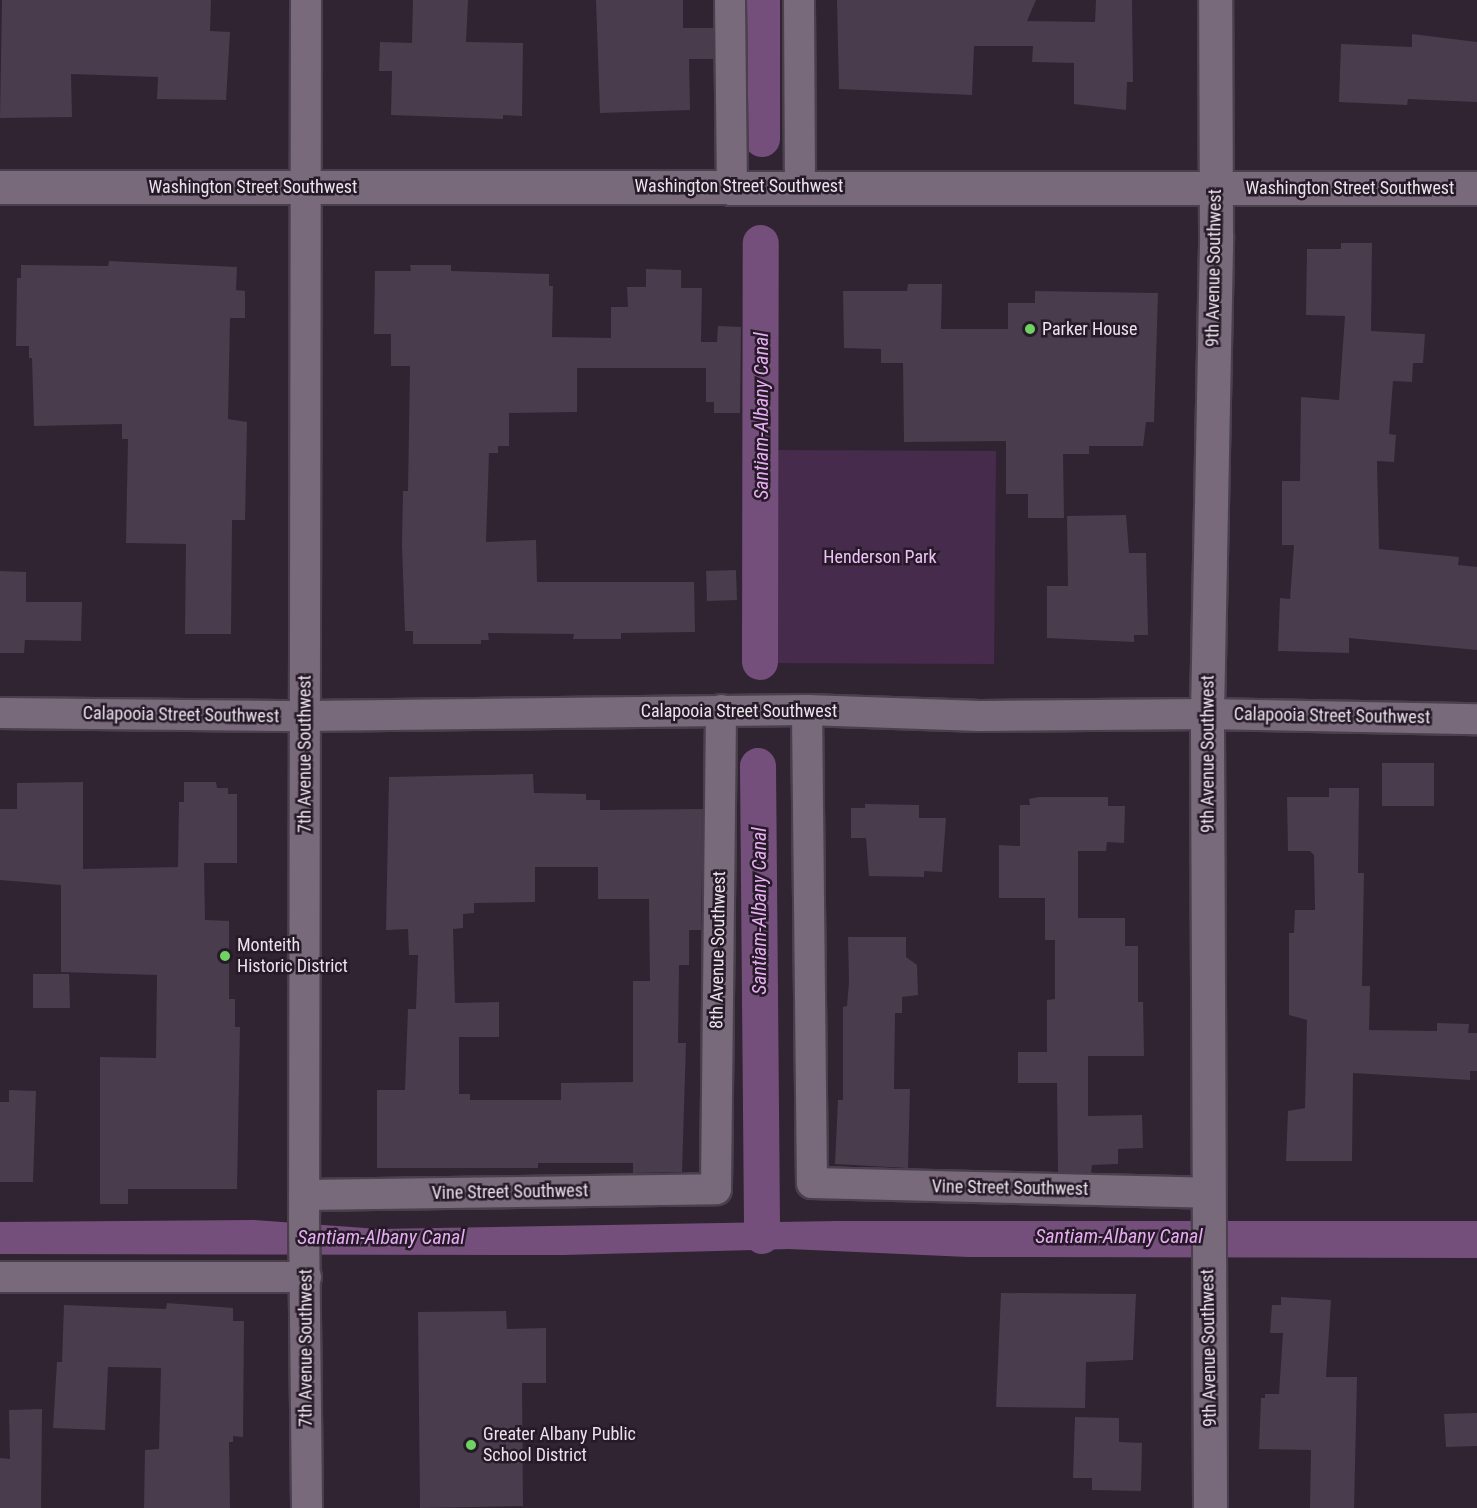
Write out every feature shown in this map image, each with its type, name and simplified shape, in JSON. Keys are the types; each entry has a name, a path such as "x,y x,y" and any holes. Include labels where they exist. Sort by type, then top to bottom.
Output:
{"street":[{"name":"7th Avenue Southwest","path":"306,0 304,1207 307,1508"},
{"path":"730,0 732,186"},
{"path":"799,0 800,186"},
{"name":"9th Avenue Southwest","path":"1210,1508 1207,714 1215,188 1215,0"},
{"name":"Washington Street Southwest","path":"0,187 1477,188"},
{"name":"8th Avenue Southwest","path":"716,1189 721,710"},
{"name":"Calapooia Street Southwest","path":"0,713 305,716 807,710 980,716 1207,714 1477,719"},
{"name":"Vine Street Southwest","path":"807,710 812,1183 1209,1202"},
{"name":"Vine Street Southwest","path":"304,1207 716,1189"},
{"path":"0,1277 306,1266"}],"green space":[{"name":"Henderson Park","path":"766,450 996,451 994,664 764,663"}],"water":[{"path":"254,1220 379,1229 838,1221 1477,1221 1477,1258 968,1257 789,1249 563,1255 0,1254 0,1222"}],"building":[{"path":"2,0 211,0 210,31 230,32 226,100 157,99 158,77 71,74 72,117 0,118"},
{"path":"413,0 468,0 466,42 523,43 522,116 503,115 503,119 391,115 392,71 379,71 380,42 412,43"},
{"path":"596,0 683,0 683,28 713,28 713,59 689,59 690,110 600,113"},
{"path":"837,0 1036,0 1027,21 1095,22 1096,0 1132,0 1133,82 1127,82 1126,110 1074,104 1074,63 1032,62 1033,46 974,46 972,95 839,89"},
{"path":"1412,34 1477,42 1477,102 1408,99 1407,105 1339,102 1341,44 1412,47"},
{"path":"1341,243 1372,243 1371,331 1425,334 1423,363 1413,363 1412,382 1393,381 1389,434 1396,435 1394,462 1377,461 1379,549 1459,557 1458,565 1477,567 1477,650 1349,638 1349,653 1278,651 1280,598 1290,599 1294,545 1282,545 1282,481 1300,481 1301,397 1339,400 1345,316 1306,315 1307,249 1341,249"},
{"path":"109,261 237,267 236,290 245,291 245,318 230,318 228,419 247,422 245,520 232,520 231,634 185,634 186,544 126,543 128,439 122,439 122,424 34,426 32,358 29,358 29,346 16,346 17,278 21,278 21,265 108,266"},
{"path":"410,265 451,265 451,271 549,274 549,286 553,286 552,337 611,338 611,307 628,307 627,287 646,287 646,269 681,270 681,288 702,288 701,342 717,342 718,326 741,327 740,413 714,413 714,402 706,402 706,368 577,368 577,412 509,413 509,446 498,446 498,453 489,453 486,542 536,540 537,582 694,582 695,632 621,633 621,639 573,639 574,634 488,633 489,640 481,640 481,644 413,644 413,631 405,631 402,545 403,491 408,491 410,366 391,366 391,334 374,334 375,271 411,271"},
{"path":"908,284 942,284 941,329 1008,329 1008,303 1035,303 1035,291 1158,293 1154,422 1146,422 1143,446 1089,446 1089,454 1063,454 1064,518 1028,518 1028,494 1006,494 1006,441 904,442 903,363 881,363 881,349 844,348 843,291 907,291"},
{"path":"1126,515 1129,553 1146,553 1148,635 1134,635 1134,642 1047,638 1047,586 1068,586 1067,516"},
{"path":"736,570 737,600 707,601 706,571"},
{"path":"0,571 26,572 26,602 82,602 81,641 25,640 24,653 0,653"},
{"path":"1382,763 1434,763 1434,806 1382,806"},
{"path":"533,774 534,793 586,794 586,800 600,800 600,810 703,809 701,930 689,930 689,965 679,965 678,1043 686,1043 682,1172 633,1173 633,1163 538,1163 538,1168 377,1168 377,1090 405,1090 408,1009 416,1009 418,955 409,955 408,929 386,930 389,777","holes":["535,867 598,867 598,899 649,899 650,981 633,981 633,1082 561,1083 561,1100 470,1100 470,1094 459,1094 459,1037 499,1037 499,1002 455,1003 453,929 463,928 463,914 474,913 474,903 535,902"]},
{"path":"83,782 83,869 178,867 179,802 184,802 184,782 216,782 217,788 228,788 228,794 237,794 237,863 204,863 205,920 229,921 229,999 235,999 235,1027 240,1027 237,1189 128,1189 128,1204 100,1204 100,1057 156,1058 157,975 61,972 61,885 0,880 0,809 17,809 17,783"},
{"path":"1329,788 1359,788 1358,873 1364,873 1362,986 1370,986 1369,1030 1437,1031 1437,1023 1469,1024 1468,1033 1477,1033 1477,1071 1470,1071 1470,1080 1353,1073 1352,1161 1286,1161 1288,1111 1305,1108 1307,1020 1289,1015 1289,933 1294,933 1295,910 1315,910 1314,855 1310,851 1288,851 1287,797 1329,797"},
{"path":"1108,797 1108,806 1125,806 1124,843 1107,842 1106,851 1078,851 1078,918 1125,918 1125,946 1138,946 1138,1002 1143,1002 1144,1056 1088,1056 1088,1116 1142,1115 1143,1148 1118,1149 1118,1164 1092,1165 1091,1173 1058,1172 1057,1083 1018,1083 1018,1052 1047,1052 1047,1000 1055,999 1055,940 1045,940 1045,898 999,898 999,845 1020,846 1020,805 1030,805 1029,799"},
{"path":"865,804 919,805 919,818 946,818 942,872 924,871 924,877 869,876 866,838 851,838 851,808 865,808"},
{"path":"848,937 906,937 906,957 917,965 918,995 902,997 902,1013 895,1013 894,1089 910,1089 908,1168 835,1164 838,1100 843,1100 843,1007 847,1006 849,982"},
{"path":"33,974 69,974 70,1008 33,1008"},
{"path":"9,1090 36,1091 33,1182 0,1182 0,1102 9,1102"},
{"path":"1001,1293 1136,1294 1133,1360 1086,1362 1085,1408 996,1407"},
{"path":"1281,1297 1331,1300 1326,1377 1357,1377 1354,1508 1310,1508 1311,1450 1259,1449 1261,1398 1265,1398 1265,1394 1279,1394 1283,1333 1270,1333 1272,1305 1281,1305"},
{"path":"167,1303 233,1308 233,1321 244,1321 243,1437 233,1436 233,1442 229,1442 230,1508 144,1508 145,1450 159,1449 161,1368 108,1367 105,1430 53,1428 57,1362 62,1362 64,1305 166,1309"},
{"name":"Greater Albany Public School District","path":"506,1311 507,1329 546,1328 546,1383 522,1383 523,1506 420,1508 418,1312"},
{"path":"42,1409 41,1508 0,1508 0,1458 10,1459 9,1410"},
{"path":"1477,1413 1477,1446 1446,1447 1444,1414"},
{"path":"1075,1417 1119,1418 1119,1442 1142,1443 1141,1491 1092,1490 1092,1478 1073,1478"}],"waterway":[{"name":"Santiam-Albany Canal","path":"762,0 762,139"},
{"name":"Santiam-Albany Canal","path":"760,662 761,243"},
{"name":"Santiam-Albany Canal","path":"758,766 762,1236"}],"place":[{"name":"Parker House","path":"1030,329"},
{"name":"Monteith Historic District","path":"225,956"},
{"name":"Greater Albany Public School District","path":"471,1445"}]}
